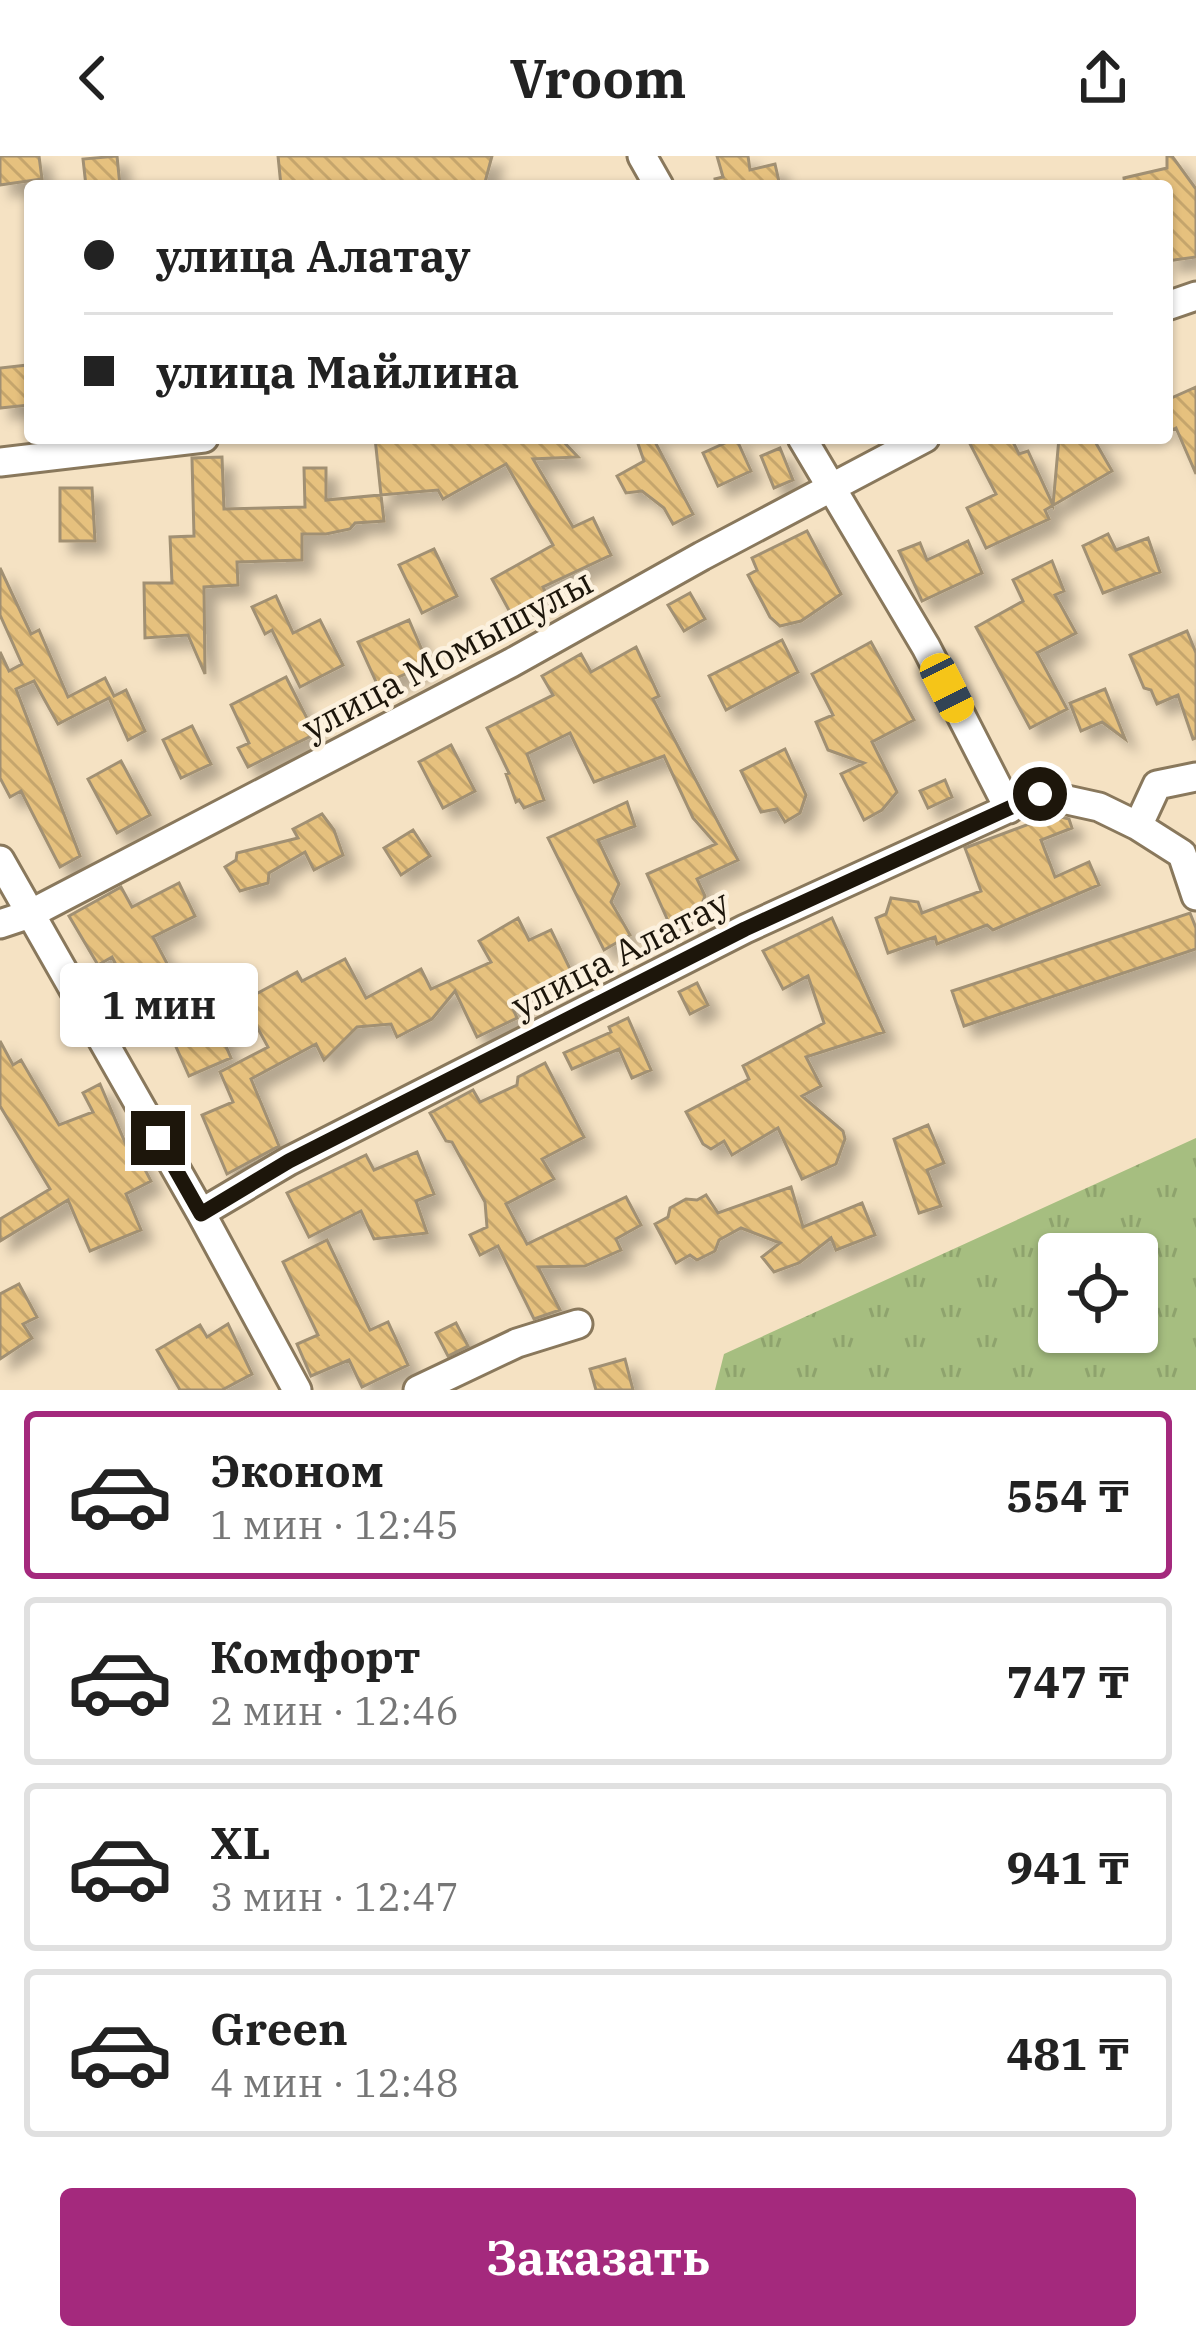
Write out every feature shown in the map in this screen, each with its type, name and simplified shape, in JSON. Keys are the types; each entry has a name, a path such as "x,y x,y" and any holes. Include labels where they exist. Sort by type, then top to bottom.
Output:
{"street":[{"path":"0,462 153,444"},
{"path":"805,444 926,647 1009,809"},
{"name":"улица Момышулы","path":"0,924 30,914 512,663 913,444"},
{"path":"1138,826 1157,784 1196,777"},
{"name":"улица Алатау","path":"201,1214 289,1161 745,929 1040,794 1099,807 1138,826"},
{"path":"1138,826 1196,839"},
{"path":"1138,826 1182,854 1196,896"},
{"path":"0,860 297,1390"},
{"path":"418,1390 518,1343 578,1324"}],"green space":[{"path":"1196,1138 1196,1390 715,1390 724,1354"}],"building":[{"path":"0,156 39,156 42,179 0,185"},
{"path":"117,156 119,180 85,180 83,159"},
{"path":"278,156 492,156 486,180 280,180"},
{"path":"717,156 748,156 750,170 775,164 779,180 715,180 723,177"},
{"path":"1167,156 1172,156 1196,189 1196,257 1173,260 1173,180 1124,180 1167,168"},
{"path":"24,365 24,406 0,408 0,368"},
{"path":"1196,387 1196,474 1173,430 1173,397"},
{"path":"376,444 566,444 578,457 533,459 573,527 593,518 611,555 543,587 547,595 511,614 492,579 553,545 506,464 443,499 438,490 381,495"},
{"path":"638,444 656,444 693,514 673,524 664,508 642,491 626,493 617,476 644,461"},
{"path":"723,444 739,444 751,471 718,486 703,453"},
{"path":"970,444 1014,444 1019,454 1028,451 1053,505 1058,444 1096,444 1112,471 1045,510 1049,519 986,548 967,508 996,494"},
{"path":"780,448 793,480 774,488 761,456"},
{"path":"222,457 224,509 305,507 304,468 326,468 326,500 381,495 384,521 355,523 350,529 326,534 302,534 302,560 237,562 238,585 204,587 205,674 188,635 145,638 144,583 172,583 170,537 194,536 192,458"},
{"path":"60,488 92,488 95,541 60,541"},
{"path":"807,531 841,594 801,621 780,626 770,617 748,575 757,570 752,558"},
{"path":"1108,534 1116,550 1148,538 1160,572 1103,593 1083,546"},
{"path":"968,541 982,573 922,601 899,551 920,543 927,560"},
{"path":"434,549 457,596 422,613 399,565"},
{"path":"1052,561 1064,591 1055,595 1076,633 1037,653 1067,709 1030,728 976,627 1023,601 1013,580"},
{"path":"0,568 31,634 39,630 68,697 105,678 114,696 126,690 145,731 128,740 109,698 58,724 34,681 16,689 80,856 60,867 21,791 10,797 0,778 0,652 9,671 22,664 0,615"},
{"path":"690,593 705,619 684,631 668,605"},
{"path":"276,596 293,633 320,620 343,665 300,687 272,630 265,634 252,607"},
{"path":"409,620 428,664 378,686 358,642"},
{"path":"1187,631 1196,653 1193,739 1178,695 1157,704 1151,690 1144,688 1130,655"},
{"path":"782,640 798,672 726,710 709,676"},
{"path":"871,642 914,720 872,742 897,792 882,810 864,820 841,774 864,763 828,750 816,722 833,715 812,674"},
{"path":"636,647 659,696 653,699 738,860 697,879 705,896 700,909 669,923 647,874 716,844 693,818 664,756 594,782 570,733 527,754 544,800 524,808 516,802 509,773 487,728 553,695 542,676 581,654 591,672"},
{"path":"286,677 315,734 248,767 238,748 249,743 231,705"},
{"path":"1105,689 1125,739 1102,722 1081,731 1070,703"},
{"path":"192,726 211,764 181,778 163,740"},
{"path":"451,745 475,791 443,808 419,762"},
{"path":"785,749 806,795 800,813 785,822 777,809 761,812 741,771"},
{"path":"121,761 150,815 117,833 88,779"},
{"path":"945,780 952,797 928,808 920,791"},
{"path":"627,802 635,826 598,840 619,884 611,902 630,935 604,950 548,838"},
{"path":"322,814 343,855 314,870 305,852 269,873 268,883 240,891 225,867 236,860 237,853 298,838 293,829"},
{"path":"1053,815 1069,819 1072,828 1041,840 1055,877 1089,862 1099,885 993,930 987,925 937,944 935,937 888,953 876,918 886,914 891,898 918,902 922,913 981,891 965,848"},
{"path":"413,830 430,856 401,875 384,848"},
{"path":"179,883 195,916 153,937 181,990 140,1011 112,957 98,965 69,916 121,887 132,907"},
{"path":"1190,913 1196,949 964,1026 952,991"},
{"path":"518,918 529,940 551,930 574,977 512,1006 517,1018 477,1037 455,991 432,1019 397,1037 391,1024 357,1027 324,1060 316,1044 251,1079 279,1146 227,1174 202,1115 233,1102 220,1072 268,1047 243,1001 297,972 302,981 345,959 366,998 421,969 431,989 491,962 479,941"},
{"path":"832,918 884,1032 806,1057 821,1086 802,1096 843,1131 845,1139 836,1164 802,1179 778,1128 732,1155 724,1141 711,1149 703,1144 686,1112 749,1079 743,1066 824,1023 808,976 783,989 763,951"},
{"path":"697,983 708,1005 690,1014 679,992"},
{"path":"628,1018 651,1070 632,1078 619,1049 572,1069 564,1053 611,1032 609,1027"},
{"path":"215,1021 231,1058 189,1076 173,1040"},
{"path":"0,1041 13,1065 21,1060 59,1125 93,1112 83,1093 100,1084 127,1147 132,1145 151,1181 126,1194 141,1230 90,1251 68,1200 0,1241 0,1219 50,1189 0,1106"},
{"path":"545,1063 584,1137 542,1159 554,1179 506,1204 527,1244 626,1197 641,1225 616,1239 621,1250 585,1266 538,1267 560,1310 534,1319 498,1246 480,1255 470,1235 487,1227 485,1202 430,1113 473,1090 480,1102 517,1085 518,1077"},
{"path":"928,1125 944,1163 927,1170 941,1206 919,1213 894,1139"},
{"path":"417,1152 434,1194 416,1201 427,1233 374,1239 361,1211 309,1237 287,1193 366,1155 374,1170"},
{"path":"791,1187 803,1227 862,1203 875,1235 836,1250 831,1238 799,1263 774,1272 762,1257 780,1243 741,1228 719,1240 715,1251 676,1263 655,1224 686,1199 706,1195 718,1213"},
{"path":"327,1240 370,1330 388,1322 408,1365 362,1387 349,1360 311,1376 297,1344 318,1335 283,1262"},
{"path":"19,1284 37,1317 23,1324 32,1338 0,1359 0,1294"},
{"path":"456,1323 468,1346 448,1356 436,1333"},
{"path":"228,1324 252,1374 222,1390 180,1390 157,1350 200,1325 207,1337"},
{"path":"625,1359 633,1390 596,1390 590,1369"}],"route":[{"path":"158,1138 201,1214 289,1161 745,929 1040,794"}]}
